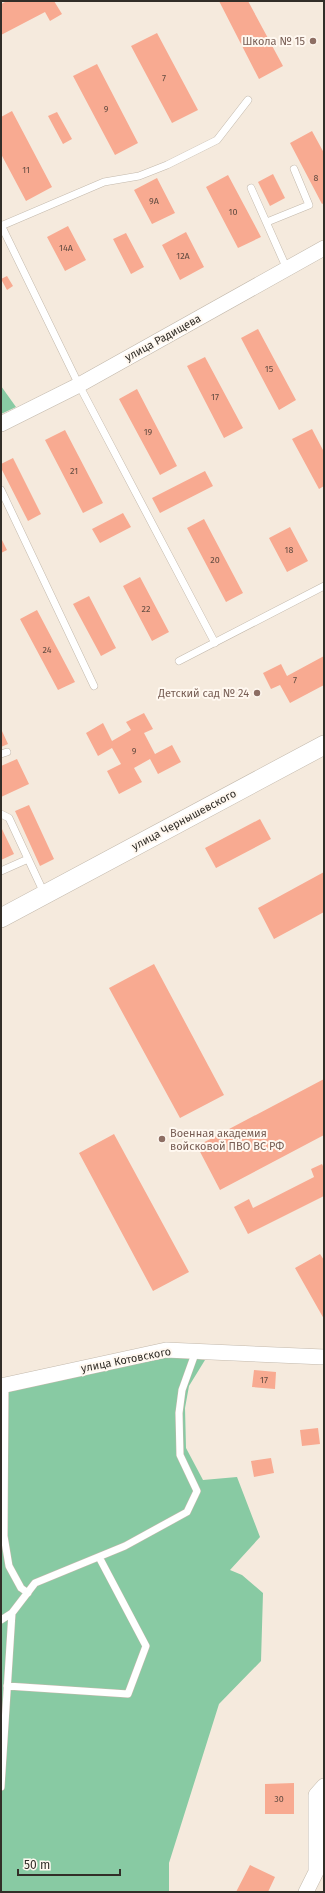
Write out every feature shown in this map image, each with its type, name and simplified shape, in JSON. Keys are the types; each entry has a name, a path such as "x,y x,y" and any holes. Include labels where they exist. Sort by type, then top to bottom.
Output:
{"street":[{"name":"улица Радищева","path":"1,424 79,385 324,248"},
{"name":"улица Чернышевского","path":"1,918 324,745"},
{"name":"улица Котовского","path":"3,1386 166,1350 324,1357"},
{"path":"306,1892 316,1872 316,1795 324,1786"}],"lane":[{"path":"215,643 79,385 1,226 104,182 140,176 167,165 217,140 248,100"},
{"path":"268,222 308,205 294,169"},
{"path":"251,188 268,222 287,269"},
{"path":"1,490 94,686"},
{"path":"179,661 324,586"},
{"path":"1,814 9,818 44,895"},
{"path":"1,871 28,859"},
{"path":"1,1620 12,1613 35,1583 125,1546 187,1512 198,1491 180,1455 179,1420 182,1390 196,1351"},
{"path":"3,1386 4,1536 9,1566 21,1588 28,1593"},
{"path":"7,1686 128,1694 146,1646 99,1557"},
{"path":"1,1787 12,1613"}],"green space":[{"path":"1,386 16,407 1,414"},
{"path":"167,1355 205,1360 189,1386 185,1408 186,1448 203,1480 237,1477 260,1537 230,1570 242,1575 263,1593 261,1661 219,1704 169,1863 169,1892 1,1892 1,1392"}],"building":[{"path":"7,1 54,1 62,14 50,21 45,12 1,35 1,4"},
{"path":"219,1 248,1 283,66 259,79"},
{"path":"157,33 198,110 172,123 131,46"},
{"path":"97,64 138,143 115,155 73,76"},
{"path":"12,111 52,187 26,201 1,154 1,117"},
{"path":"57,112 72,139 63,144 48,116"},
{"path":"312,131 324,153 324,203 322,204 290,143"},
{"path":"273,174 285,198 270,206 258,182"},
{"path":"228,175 261,237 238,248 206,187"},
{"path":"157,178 175,213 152,224 134,190"},
{"path":"68,226 86,260 65,271 47,237"},
{"path":"186,232 204,267 180,280 162,245"},
{"path":"126,233 144,267 131,274 113,239"},
{"path":"7,276 13,286 7,290 1,279"},
{"path":"258,329 296,400 279,410 241,338"},
{"path":"205,357 243,428 224,438 187,366"},
{"path":"137,389 177,466 160,475 119,399"},
{"path":"312,429 324,452 324,486 319,489 292,439"},
{"path":"65,430 103,503 83,513 45,440"},
{"path":"13,458 41,514 28,521 1,468 1,464"},
{"path":"205,471 213,486 160,513 152,498"},
{"path":"123,513 131,527 100,543 92,529"},
{"path":"204,519 243,593 226,602 187,528"},
{"path":"290,527 308,561 287,572 269,538"},
{"path":"1,538 7,550 1,553"},
{"path":"140,577 169,632 152,641 123,586"},
{"path":"89,596 116,648 101,656 73,604"},
{"path":"37,610 75,682 58,690 20,619"},
{"path":"324,656 324,685 290,703 280,685 271,689 263,673 281,664 287,676"},
{"path":"144,713 153,729 144,733 155,754 172,745 181,762 158,774 150,759 134,768 142,782 119,794 107,771 121,764 112,748 98,756 86,733 103,723 112,741 131,730 126,722"},
{"path":"1,731 8,744 1,747"},
{"path":"17,759 29,784 1,797 1,766"},
{"path":"29,805 54,859 40,866 15,811"},
{"path":"260,819 271,839 216,868 205,848"},
{"path":"1,827 14,854 1,860"},
{"path":"324,872 324,912 274,939 258,908"},
{"path":"154,964 224,1095 180,1118 109,988"},
{"path":"324,1079 324,1135 220,1190 197,1146"},
{"path":"114,1134 189,1272 153,1291 79,1153"},
{"path":"322,1164 324,1168 324,1196 248,1234 234,1207 249,1199 253,1208 314,1177 311,1169"},
{"path":"320,1254 324,1260 324,1319 295,1268"},
{"path":"254,1370 276,1372 275,1389 252,1387"},
{"path":"318,1428 320,1444 302,1446 300,1430"},
{"path":"271,1458 274,1473 254,1477 251,1461"},
{"path":"294,1783 294,1814 265,1814 265,1784"},
{"path":"250,1865 275,1877 268,1892 236,1892"}],"place":[{"name":"Школа № 15","path":"313,41"},
{"name":"Детский сад № 24","path":"257,693"},
{"name":"Военная академия войсковой ПВО ВС РФ","path":"162,1139"}]}
